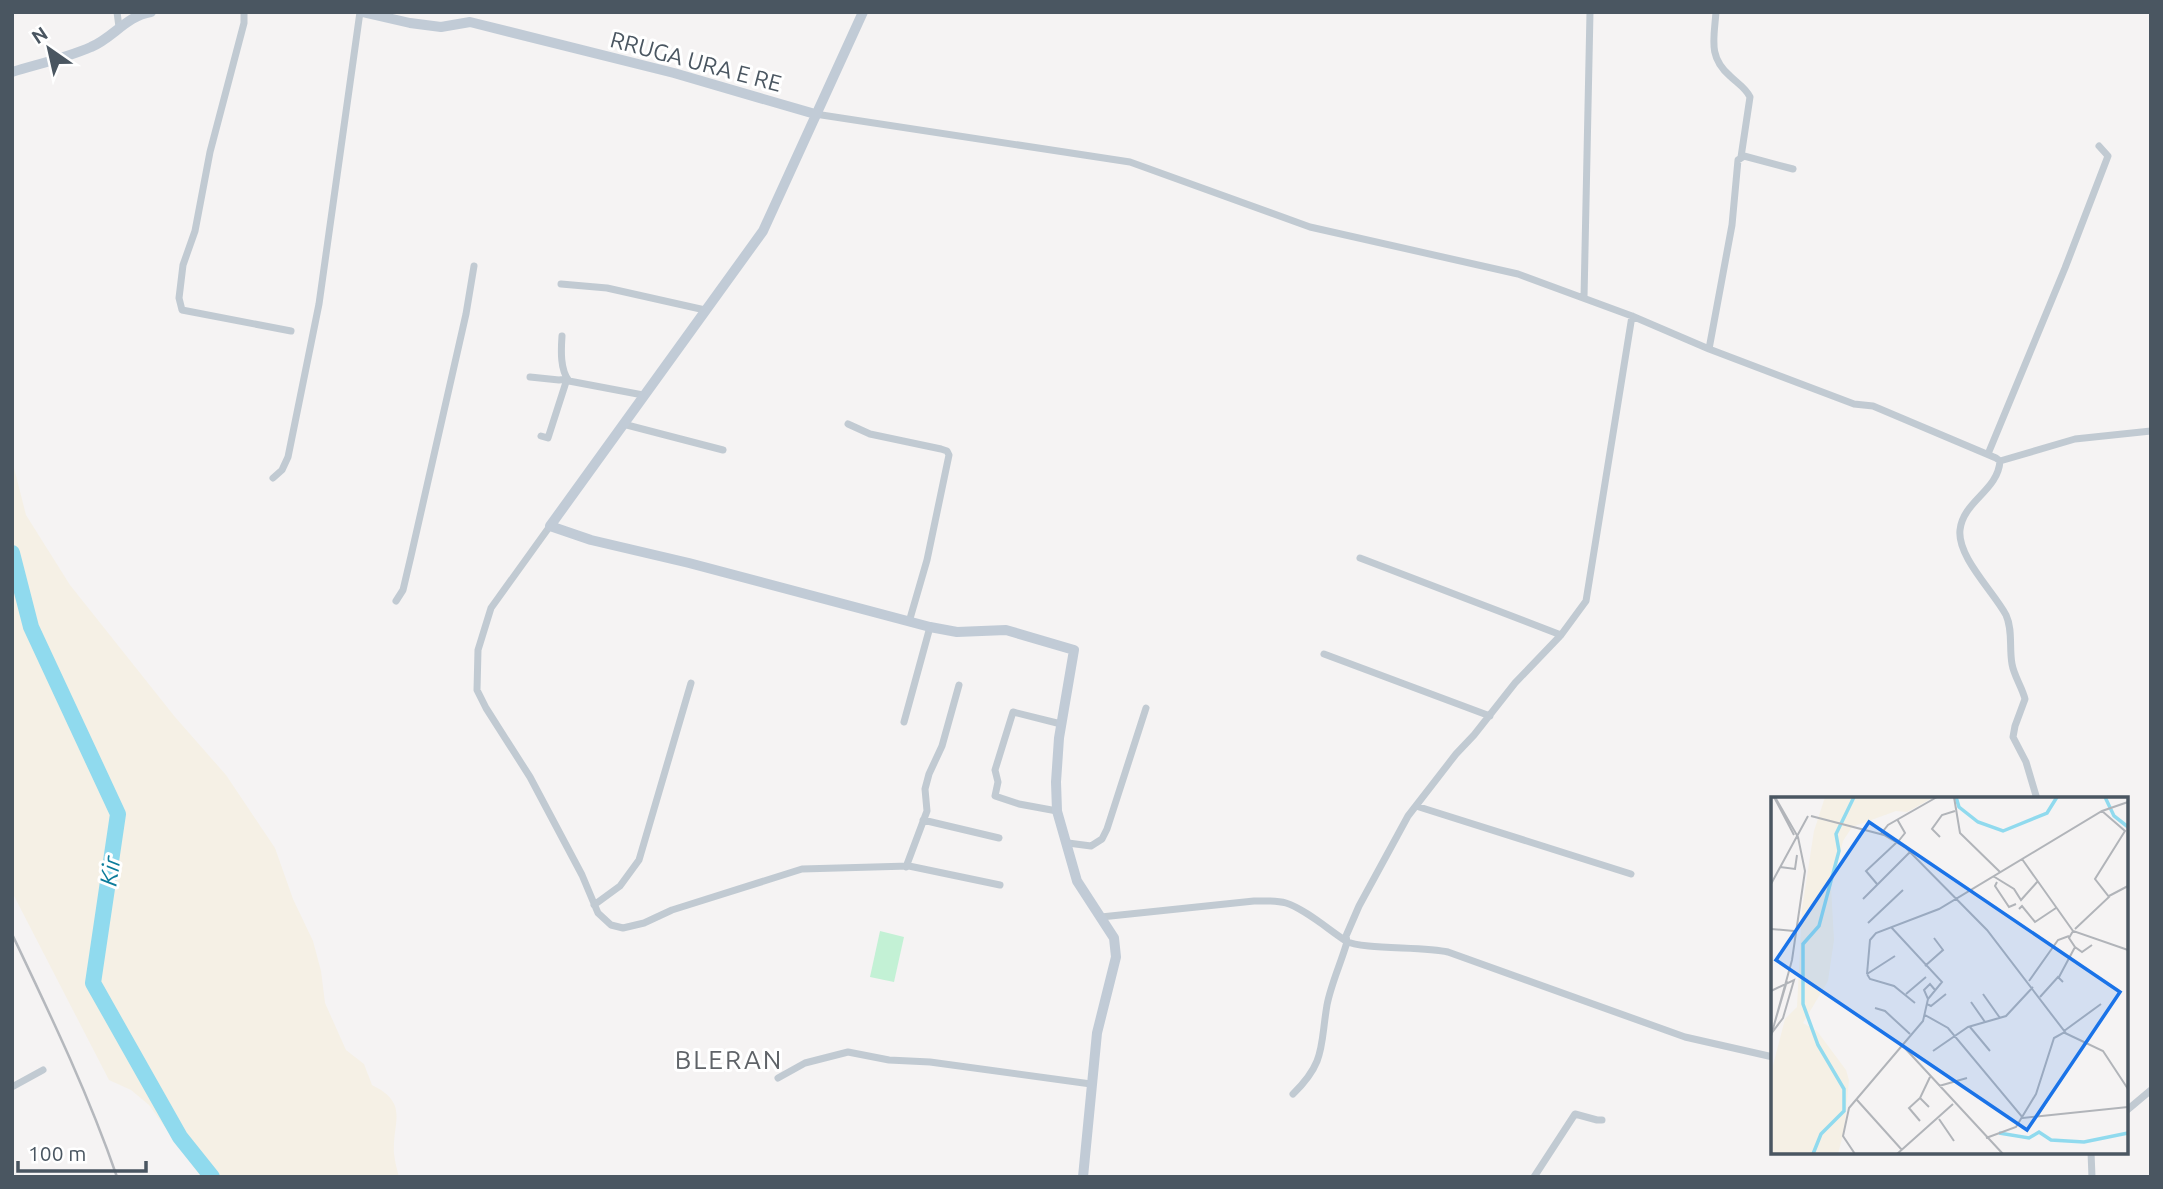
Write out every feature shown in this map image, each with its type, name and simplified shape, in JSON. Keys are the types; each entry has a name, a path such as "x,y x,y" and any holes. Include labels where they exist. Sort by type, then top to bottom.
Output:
{"street":[{"path":"117,12 120,27"},
{"path":"12,72 90,47 108,38 129,19 151,12"},
{"path":"244,12 244,23 203,183 195,231 183,265 179,298 182,310 291,331"},
{"path":"273,478 282,470 288,457 319,304 361,12"},
{"name":"RRUGA URA E RE","path":"361,12 441,27 470,22 674,74 815,114"},
{"path":"863,12 763,231 491,608 478,650 477,690 530,777 582,875 598,913 611,925 623,928 644,923 672,911 802,869 906,867 1000,885"},
{"path":"1584,298 1590,12"},
{"path":"1709,349 1732,225 1738,160 1741,157 1749,97 1716,59 1716,12"},
{"path":"815,114 1130,162 1310,227 1518,274 1854,404 1873,406 2000,461 2075,439 2151,431"},
{"path":"1988,454 2108,156 2099,146"},
{"path":"1741,157 1793,170"},
{"path":"396,601 403,590 411,556 466,314 474,266"},
{"path":"561,284 618,290 705,310"},
{"path":"1293,1094 1314,1069 1323,1046 1327,1005 1347,942 1346,936 1359,906 1416,806 1515,683 1561,635 1586,601 1632,316"},
{"path":"541,436 548,438 567,379 562,336"},
{"path":"530,377 567,379 643,395"},
{"path":"622,424 723,450"},
{"path":"848,424 870,434 941,449 947,451 949,456 927,560 909,622"},
{"path":"2000,461 1993,483 1976,500 1963,521 1960,537 1964,551 2010,625 2012,666 2025,699 2013,737 2026,762 2036,797"},
{"path":"550,526 591,540 930,627 957,632 1006,630 1073,649 1074,657 1061,724 1056,782 1058,811 1077,881 1114,938 1116,957 1097,1033 1083,1177"},
{"path":"1360,558 1561,635"},
{"path":"904,722 930,627"},
{"path":"1324,653 1490,716"},
{"path":"594,905 620,886 639,860 691,683"},
{"path":"906,867 927,811 925,789 942,746 959,685"},
{"path":"1068,843 1091,846 1102,839 1146,708"},
{"path":"1058,811 1019,804 995,796 998,782 995,774 1013,712 1061,724"},
{"path":"1416,806 1631,874"},
{"path":"923,821 999,838"},
{"path":"1101,917 1198,905 1272,900 1289,904 1347,942 1374,946 1433,948 1448,952 1685,1037 1771,1057"},
{"path":"778,1078 805,1063 848,1052 889,1060 930,1062 1091,1084"},
{"path":"12,1087 43,1070"},
{"path":"2128,1109 2151,1090"},
{"path":"1534,1177 1575,1114 1602,1120"},
{"path":"2091,1154 2092,1177"}],"green space":[{"path":"880,931 904,937 894,982 870,977"}],"sand":[{"path":"12,460 26,515 70,585 175,717 226,775 275,848 293,899 313,941 321,971 325,1003 346,1050 364,1064 372,1085 384,1092 395,1106 394,1154 399,1177 201,1177 149,1105 131,1090 109,1080 12,892"}],"waterway":[{"name":"Kir","path":"12,553 31,627 118,814 93,983 180,1137 212,1177"}],"railway":[{"path":"12,934 81,1084 117,1177"}],"district":[{"name":"BLERAN","path":"729,1059"}]}
